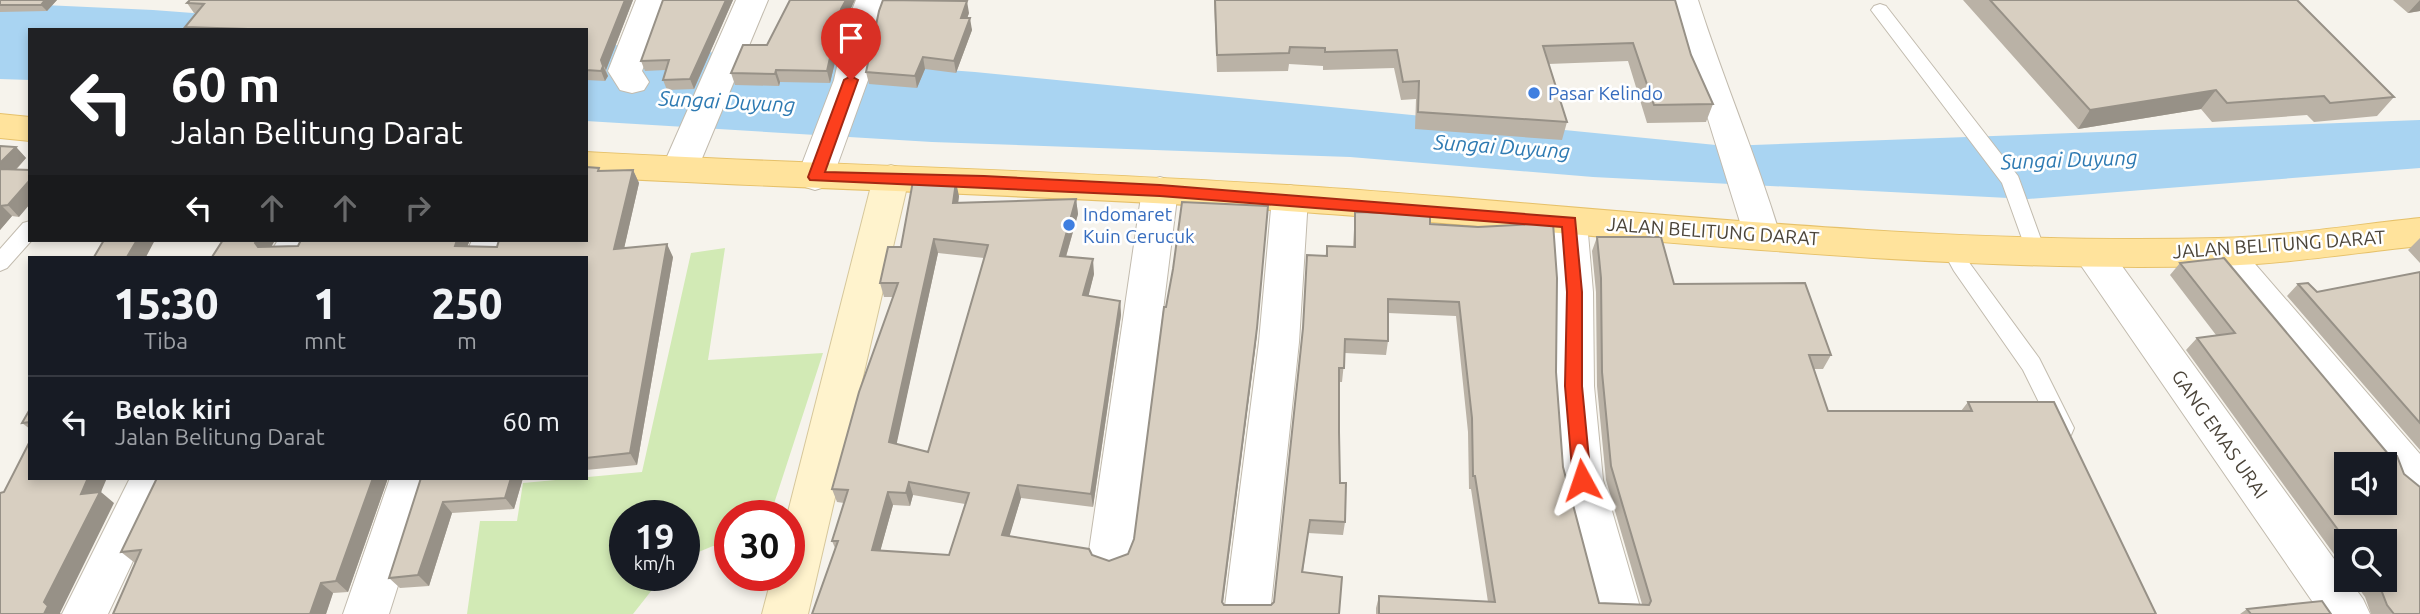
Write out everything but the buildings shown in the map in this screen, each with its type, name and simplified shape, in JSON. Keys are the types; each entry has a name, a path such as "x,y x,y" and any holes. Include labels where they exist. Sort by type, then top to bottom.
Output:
{"main road":[{"path":"0,126 28,129"},
{"name":"JALAN BELITUNG DARAT","path":"588,164 685,157 816,177 891,178 1290,198 1569,222 2036,253 2222,252 2420,232"},
{"path":"785,614 891,178"}],"street":[{"path":"632,82 625,71 652,0"},
{"path":"685,157 752,0"},
{"path":"816,177 851,80 863,22 872,0"},
{"path":"1682,0 1704,72 1746,180 1762,235"},
{"path":"1111,551 1160,190"},
{"path":"1247,614 1279,342 1290,198"},
{"path":"1569,222 1574,292 1574,386 1582,480 1619,614"},
{"path":"2222,252 2420,484"},
{"name":"GANG EMAS URAI","path":"2093,254 2347,614"},
{"path":"85,614 150,480"},
{"path":"366,614 410,480"}],"lane":[{"path":"1880,10 2011,181 2036,253"},
{"path":"0,263 28,230"},
{"path":"1952,249 1961,266 2031,364 2074,452"}],"green space":[{"path":"725,248 708,360 823,353 775,500 714,500 714,546 700,551 700,500 609,500 609,591 651,591 633,614 467,614 480,521 517,521 523,483 588,480 588,477 642,472 691,253"}],"water":[{"path":"0,3 153,10 389,28 28,28 28,80 0,79"},
{"name":"Sungai Duyung","path":"588,43 975,72 1726,146 2420,120 2420,168 2028,199 1593,177 1350,157 932,142 588,121"}],"place":[{"name":"Pasar Kelindo","path":"1534,93"},
{"name":"Indomaret Kuin Cerucuk","path":"1069,225"}],"route":[{"path":"851,80 816,177 984,181 1160,190 1290,198 1569,222 1574,292 1574,386 1582,480"}]}
